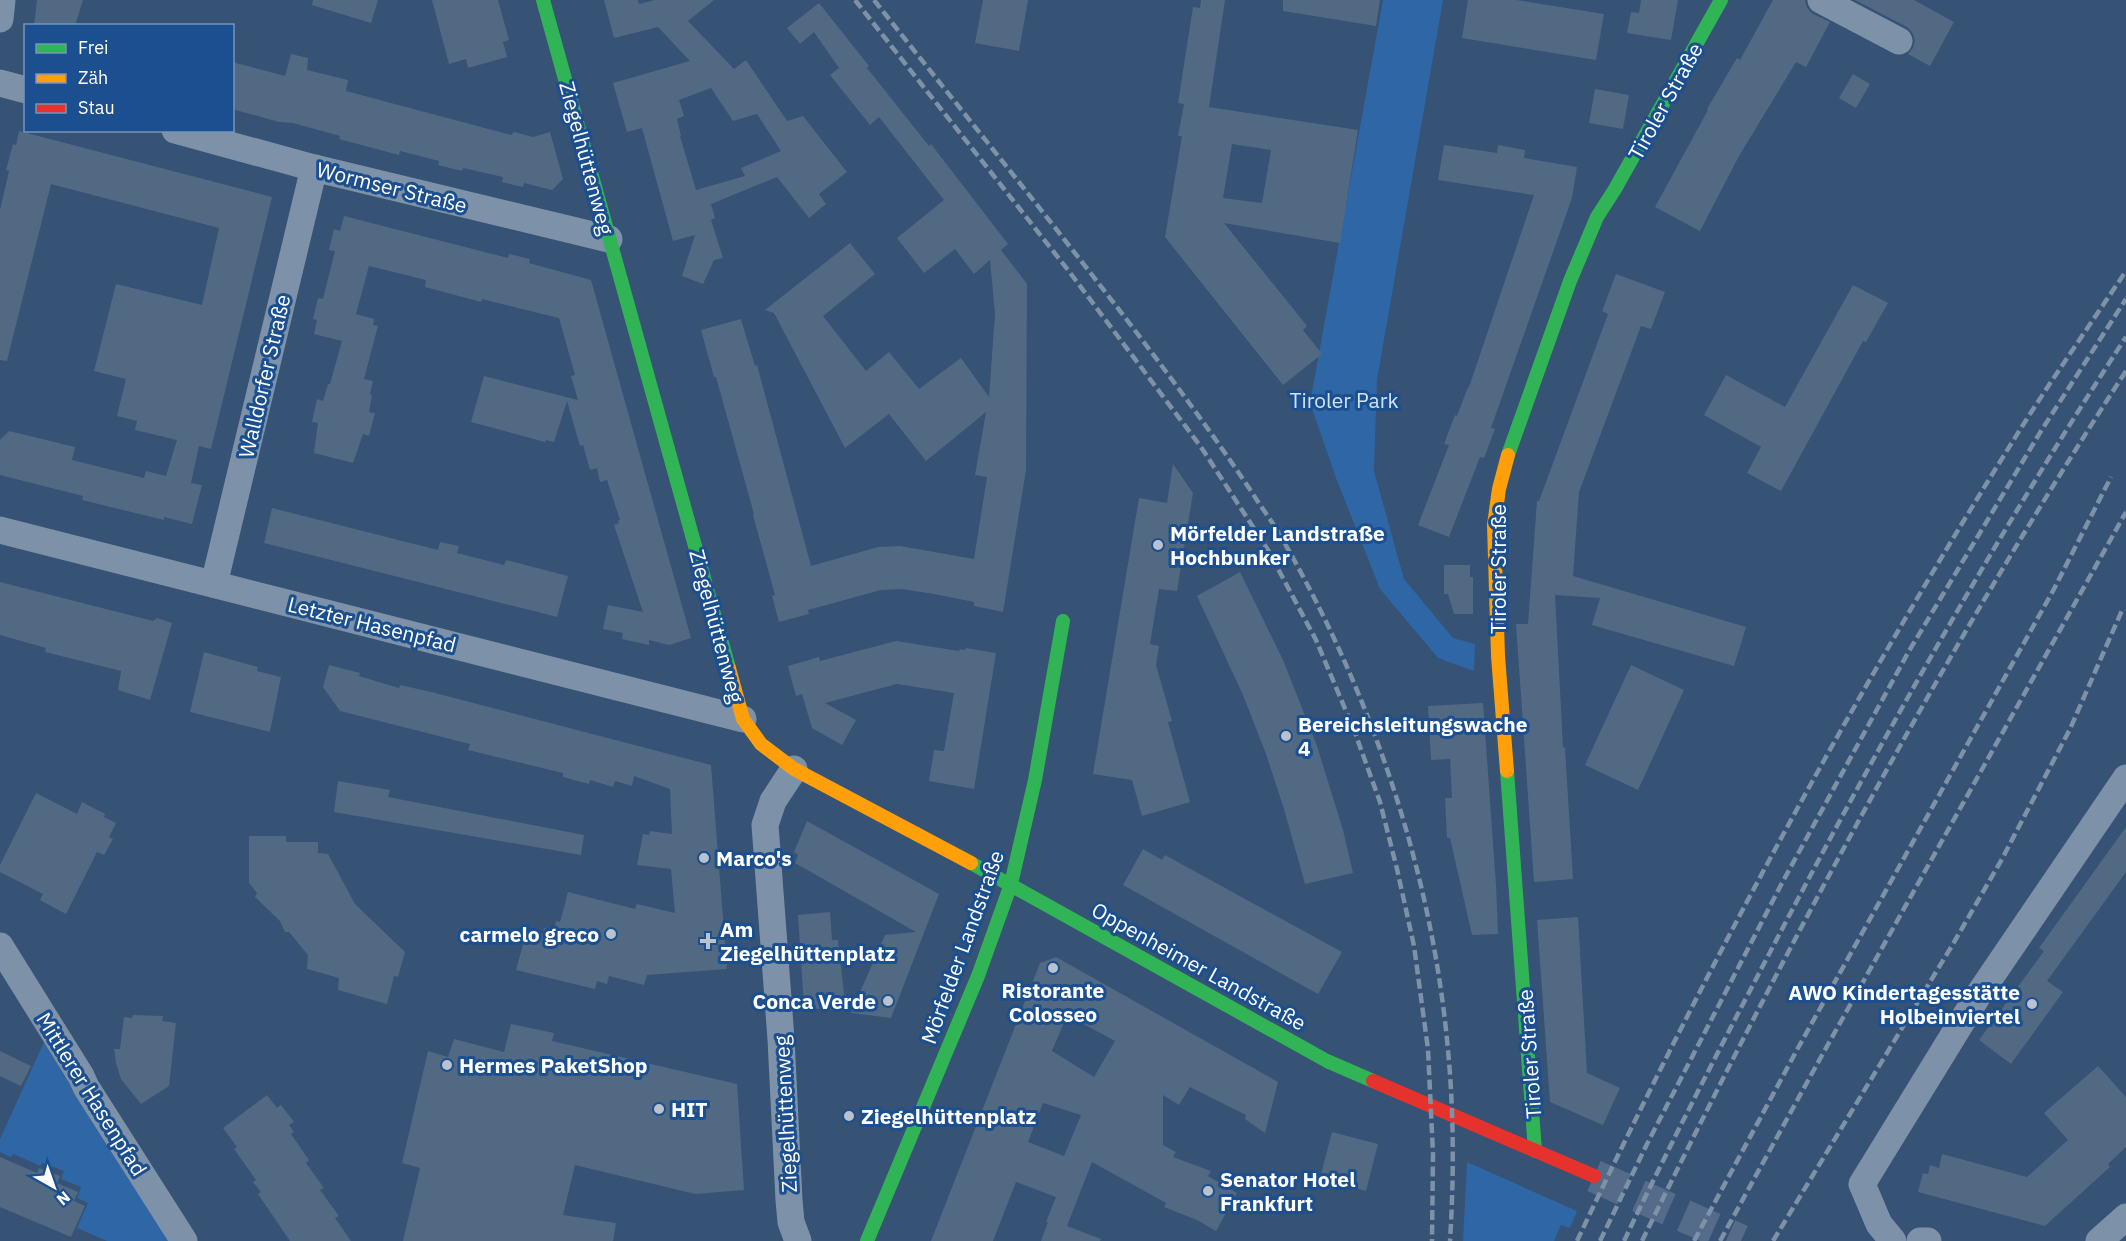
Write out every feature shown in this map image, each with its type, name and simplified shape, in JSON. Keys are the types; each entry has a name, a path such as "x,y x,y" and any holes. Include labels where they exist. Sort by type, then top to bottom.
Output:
{"street":[{"path":"0,19 2,0"},
{"name":"Ziegelhüttenweg","path":"543,0 743,719 761,744 794,769 774,801 765,825 781,1039 789,1200 791,1222 798,1241"},
{"name":"Tiroler Straße","path":"1535,1151 1498,656 1494,525 1499,489 1509,451 1570,281 1597,217 1721,0"},
{"path":"1821,0 1899,41"},
{"path":"0,83 24,89"},
{"name":"Wormser Straße","path":"182,132 314,168 609,239"},
{"name":"Walldorfer Straße","path":"214,584 314,168"},
{"name":"Letzter Hasenpfad","path":"0,530 743,719"},
{"name":"Mörfelder Landstraße","path":"867,1241 978,976 1011,884 1035,780 1063,621"},
{"name":"Oppenheimer Landstraße","path":"794,769 1011,884 1327,1061 1594,1176"},
{"path":"1893,1241 1879,1224 1862,1184 1977,997 2126,778"},
{"name":"Mittlerer Hasenpfad","path":"0,946 184,1241"},
{"path":"2099,1241 2126,1216"},
{"path":"1920,1241 1928,1241"}],"green space":[{"name":"Tiroler Park","path":"1383,0 1443,0 1377,380 1374,471 1404,579 1453,638 1475,644 1474,671 1438,658 1380,589 1336,478 1310,403"},
{"path":"44,1042 170,1241 107,1241 77,1228 88,1203 77,1198 81,1187 61,1179 64,1171 0,1152 0,1139"},
{"path":"1467,1162 1577,1211 1570,1228 1561,1225 1554,1241 1463,1241"}],"building":[{"path":"37,0 83,0 76,24 34,24"},
{"path":"313,0 378,0 371,23 312,5"},
{"path":"432,0 498,0 509,40 503,42 507,57 468,68 466,59 449,64"},
{"path":"604,0 638,0 639,4 655,0 714,0 688,21 734,69 746,60 787,121 803,116 847,172 819,194 826,204 809,218 777,177 711,204 715,218 711,220 723,258 714,260 703,284 682,276 695,235 673,241 642,128 627,132 613,83 690,61 658,27 614,38","holes":["711,88 733,121 757,114 781,151 741,168 745,176 696,190 680,136 677,119 684,116 679,100"]},
{"path":"983,0 1028,0 1019,51 975,43"},
{"path":"1201,0 1225,0 1209,107 1358,130 1340,243 1224,223 1307,326 1303,330 1322,354 1283,385 1165,237 1182,136 1178,136 1184,104 1178,103 1193,7 1200,8","holes":["1232,144 1271,150 1262,203 1223,198"]},
{"path":"1283,0 1380,0 1376,26 1283,11"},
{"path":"1468,0 1516,0 1604,14 1596,60 1462,38"},
{"path":"1641,0 1678,0 1671,40 1627,33 1631,12 1639,13"},
{"path":"1773,0 1805,0 1807,8 1813,14 1830,22 1806,67 1796,62 1739,156 1700,231 1655,207 1707,109 1737,58 1740,60"},
{"path":"1855,0 1914,0 1954,22 1930,66 1908,54 1915,40 1907,27"},
{"path":"819,3 869,66 867,68 929,146 931,144 1008,244 1001,250 1027,284 1026,470 1003,612 974,606 974,602 902,589 881,590 808,610 809,614 779,622 772,596 775,595 754,514 701,330 741,319 755,366 757,365 811,566 878,547 900,546 974,559 987,477 975,475 986,412 926,461 889,414 845,448 774,313 765,310 850,243 875,274 823,316 866,371 889,352 919,389 961,358 989,397 995,314 990,260 974,274 955,249 924,273 897,238 944,200 879,117 870,125 830,75 839,68 814,32 800,44 787,28"},
{"path":"291,54 308,58 307,70 348,80 346,91 511,135 514,132 533,137 550,132 563,179 552,190 524,183 523,187 502,182 503,177 438,165 439,161 400,151 399,155 339,139 340,136 293,123 279,122 234,110 234,63 285,76"},
{"path":"1853,74 1870,84 1856,108 1839,98"},
{"path":"1595,89 1629,95 1623,129 1589,123"},
{"path":"19,131 272,197 211,449 199,446 191,483 202,485 192,524 164,517 164,520 82,500 83,496 0,475 0,440 9,431 75,447 72,460 144,478 146,471 166,476 177,440 135,430 137,421 117,416 126,379 94,371 116,284 202,305 219,228 51,184 7,361 0,360 0,210 9,171 6,170"},
{"path":"1444,145 1497,153 1498,145 1525,150 1524,158 1577,167 1572,198 1491,428 1495,429 1484,458 1480,457 1449,537 1418,525 1449,445 1444,444 1469,387 1534,195 1438,180"},
{"path":"344,216 508,258 509,254 530,259 529,263 591,280 691,638 669,645 649,640 649,645 622,639 623,633 603,629 608,605 643,612 614,525 620,520 607,480 600,482 597,468 590,470 583,445 580,446 567,401 554,442 546,440 545,442 471,422 484,376 578,400 571,376 575,375 559,318 482,299 481,302 425,287 426,280 369,266 356,314 374,319 373,325 378,326 364,379 373,381 369,412 375,413 369,436 363,434 353,463 314,453 318,423 312,422 317,399 323,401 342,341 314,334 317,320 313,319 318,298 323,299 335,251 329,250 334,229 340,231"},
{"path":"1616,274 1665,292 1651,329 1641,326 1579,492 1573,576 1746,627 1734,666 1592,625 1600,598 1555,595 1573,879 1534,882 1516,624 1528,624 1537,501 1539,501 1608,314 1602,311"},
{"path":"1853,285 1888,303 1866,342 1863,341 1781,491 1747,473 1761,447 1704,415 1726,375 1785,407"},
{"path":"1173,464 1193,493 1177,591 1159,589 1150,644 1159,646 1156,665 1172,721 1168,722 1190,802 1142,816 1132,780 1093,774 1139,498 1167,503"},
{"path":"272,508 438,550 440,542 459,546 457,553 504,565 506,560 568,576 557,617 264,543"},
{"path":"1444,565 1470,565 1470,577 1473,577 1473,614 1454,614 1448,594 1444,594"},
{"name":"Bereichsleitungswache 4","path":"1240,572 1283,660 1317,746 1343,830 1353,873 1305,884 1266,754 1243,695 1197,596"},
{"path":"0,582 153,621 157,618 172,623 150,700 118,690 121,671 45,652 46,648 0,635"},
{"path":"896,641 959,651 966,648 996,653 974,789 929,781 934,750 944,751 954,693 897,684 825,703 856,720 842,745 812,728 802,694 796,696 788,666 819,657 820,661"},
{"path":"204,652 258,667 257,671 281,677 270,732 190,712"},
{"path":"329,665 360,673 359,676 399,688 400,685 431,692 711,765 727,969 647,975 644,985 609,976 607,984 597,981 595,989 516,970 527,930 543,934 544,928 554,931 556,921 560,922 568,892 635,909 637,904 675,913 671,869 637,865 643,834 649,835 650,831 672,834 670,789 634,776 632,786 615,781 613,787 590,780 589,784 563,777 563,773 468,750 470,744 340,711 323,687"},
{"path":"1631,665 1684,690 1638,790 1585,765"},
{"path":"1483,703 1498,934 1472,935 1450,838 1447,838 1445,798 1452,798 1450,759 1431,760 1428,706"},
{"path":"338,781 390,790 388,797 584,835 581,855 334,812"},
{"path":"36,793 77,814 82,802 105,814 104,817 116,823 109,837 113,839 104,855 97,852 66,914 40,900 43,894 0,872 0,865"},
{"path":"807,821 939,894 891,1018 851,1013 885,935 916,932 795,863 798,855 794,852"},
{"path":"2126,827 2126,872 2047,981 2063,992 2011,1064 1979,1040 2044,951 2039,948"},
{"path":"249,836 286,836 286,842 318,842 318,853 328,854 355,904 405,952 398,977 394,976 387,1004 338,990 339,978 307,969 308,955 289,932 285,932 280,921 255,897 257,893 249,883"},
{"path":"1143,849 1162,860 1165,855 1342,952 1318,994 1123,885"},
{"path":"830,912 832,940 838,940 846,1012 804,1007 798,915"},
{"path":"1578,917 1587,1073 1620,1088 1603,1125 1550,1102 1537,920"},
{"path":"1056,957 1278,1082 1265,1133 1245,1119 1246,1115 1190,1087 1179,1105 1163,1095 1163,1145 1176,1152 1173,1157 1211,1171 1208,1176 1237,1193 1216,1231 1197,1220 1164,1207 1166,1203 1092,1162 1067,1226 1101,1239 1100,1241 1041,1241 1056,1197 1016,1182 993,1241 931,1241 1040,963","holes":["1067,1015 1115,1041 1094,1077 1052,1051","1043,1103 1081,1115 1064,1156 1028,1142"]},
{"path":"133,1015 163,1016 162,1021 176,1023 169,1086 141,1104 121,1079 114,1049 120,1049 124,1017 132,1018"},
{"path":"511,1024 554,1033 552,1041 737,1084 744,1190 695,1194 575,1165 563,1215 616,1223 613,1241 403,1241 420,1168 402,1163 428,1051 448,1057 454,1039 504,1052"},
{"path":"0,1051 31,1066 21,1086 0,1076"},
{"path":"2098,1066 2126,1097 2126,1147 2108,1164 2110,1167 2045,1226 1918,1192 1923,1173 1928,1174 1930,1165 1939,1168 1942,1154 2027,1177 2068,1140 2044,1113"},
{"path":"267,1095 277,1108 281,1105 294,1122 289,1125 294,1132 291,1134 309,1160 306,1163 324,1188 320,1190 339,1216 335,1218 351,1241 290,1241 258,1194 261,1192 253,1182 256,1180 234,1149 237,1147 223,1128"},
{"path":"1332,1132 1378,1144 1366,1191 1320,1178"},
{"path":"0,1157 37,1173 39,1168 60,1176 57,1183 78,1192 74,1201 85,1206 71,1237 0,1207"}],"tunnel":[{"path":"1594,1176 1741,1241"}],"railway":[{"path":"855,0 1068,270 1201,447 1268,550 1316,640 1354,730 1380,802 1414,946 1428,1049 1433,1154 1432,1241"},
{"path":"874,0 1112,301 1214,437 1280,536 1316,601 1344,661 1393,787 1428,917 1440,983 1450,1074 1453,1146 1450,1241"},
{"path":"1577,1241 1679,1032 1844,724 2023,425 2126,271"},
{"path":"1600,1241 1647,1144 1782,883 1909,651 2041,431 2126,299"},
{"path":"1624,1241 1738,1013 1887,735 2027,494 2126,337"},
{"path":"1642,1241 1754,1018 1871,798 1995,582 2126,371"},
{"path":"1694,1241 1798,1048 2054,589 2111,477"},
{"path":"1720,1241 2126,512"},
{"path":"1773,1241 2002,859 2070,729 2123,608"}],"traffic: fast":[{"path":"543,0 729,668"},
{"path":"1508,455 1570,281 1597,217 1721,0"},
{"path":"867,1241 978,976 1011,884 1035,780 1063,621"},
{"path":"1507,771 1535,1151"},
{"path":"971,863 1327,1061 1373,1081"}],"traffic: slow":[{"path":"1507,771 1498,656 1494,525 1499,489 1508,455"},
{"path":"729,668 743,719 761,744 794,769 971,863"}],"traffic: jam":[{"path":"1373,1081 1594,1176"}],"place":[{"name":"Mörfelder Landstraße Hochbunker","path":"1158,545"},
{"name":"Bereichsleitungswache 4","path":"1286,736"},
{"name":"Marco's","path":"704,858"},
{"name":"carmelo greco","path":"611,934"},
{"name":"Am Ziegelhüttenplatz","path":"708,941"},
{"name":"Ristorante Colosseo","path":"1053,968"},
{"name":"Conca Verde","path":"888,1001"},
{"name":"AWO Kindertagesstätte Holbeinviertel","path":"2032,1004"},
{"name":"Hermes PaketShop","path":"447,1065"},
{"name":"HIT","path":"659,1109"},
{"name":"Ziegelhüttenplatz","path":"849,1116"},
{"name":"Senator Hotel Frankfurt","path":"1208,1191"}]}
